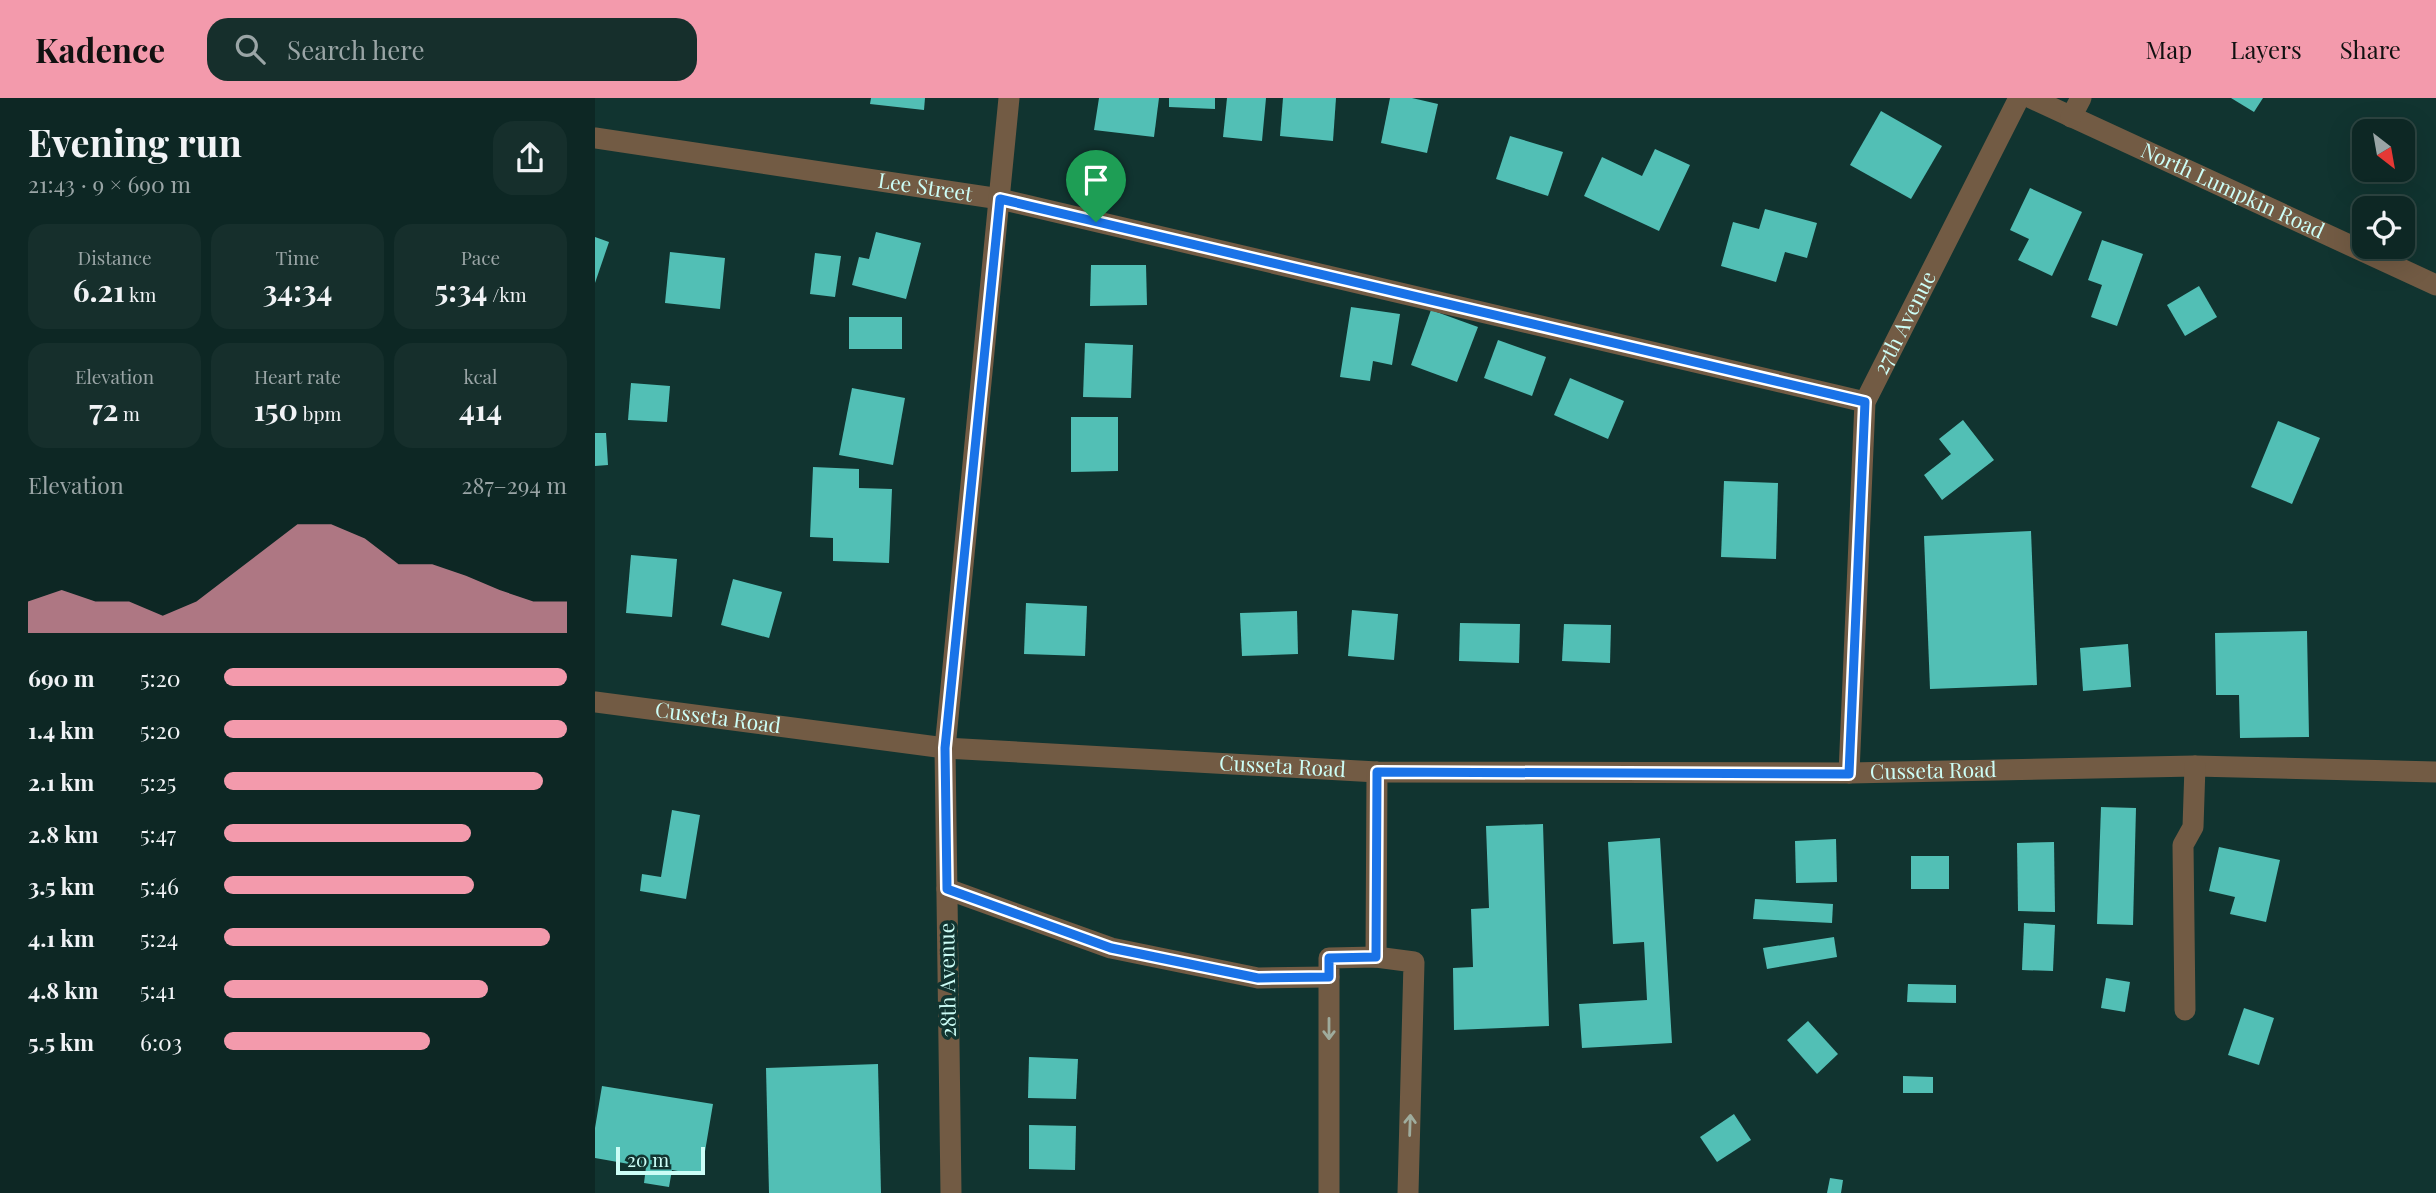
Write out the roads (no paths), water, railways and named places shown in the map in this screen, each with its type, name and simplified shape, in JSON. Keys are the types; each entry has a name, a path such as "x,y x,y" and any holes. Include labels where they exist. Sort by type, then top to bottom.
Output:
{"street":[{"name":"28th Avenue","path":"951,1193 945,748 1009,98"},
{"name":"27th Avenue","path":"1849,774 1865,402 2019,98"},
{"name":"North Lumpkin Road","path":"2031,98 2436,285"},
{"path":"2071,117 2081,98"},
{"name":"Lee Street","path":"595,138 1000,199 1865,402"},
{"name":"Cusseta Road","path":"595,702 945,748 1377,772 1849,774 2196,766 2436,772"},
{"path":"2185,1010 2183,845 2193,827 2196,766"},
{"path":"1376,957 1377,772"},
{"path":"947,889 1111,948 1258,978 1329,977"},
{"path":"1329,1193 1329,958 1376,957 1415,962 1408,1193"}]}
